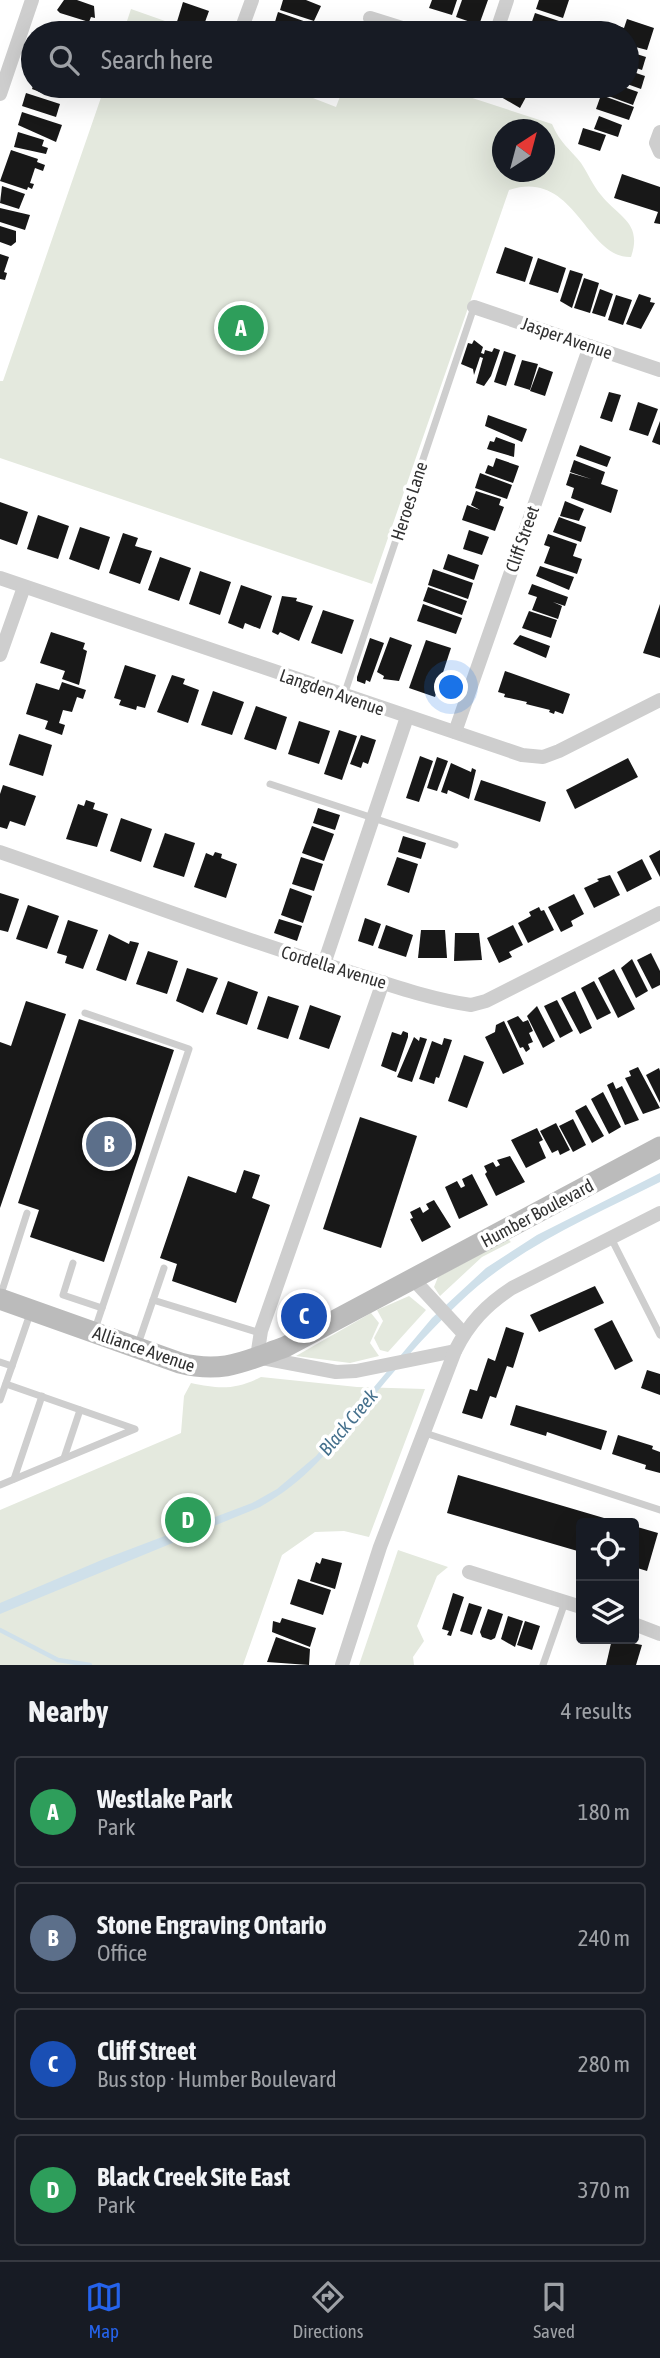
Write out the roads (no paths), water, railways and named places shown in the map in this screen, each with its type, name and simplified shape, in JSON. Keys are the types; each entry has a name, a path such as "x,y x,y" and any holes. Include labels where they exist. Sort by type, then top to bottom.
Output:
{"street":[{"path":"25,21 32,0"},
{"path":"244,21 252,0"},
{"path":"500,21 507,0"},
{"path":"370,18 380,21"},
{"path":"0,94 21,32"},
{"path":"659,150 660,132"},
{"name":"Jasper Avenue","path":"474,307 660,370"},
{"name":"Cliff Street","path":"454,732 590,346"},
{"name":"Langden Avenue","path":"0,578 522,755 543,757 660,700"},
{"path":"0,655 24,587"},
{"path":"324,964 407,717"},
{"name":"Cordella Avenue","path":"0,852 324,964 453,1002 471,1004 486,1001 660,913"},
{"path":"257,1357 261,1333 383,982"},
{"name":"Humber Boulevard","path":"257,1357 285,1347 660,1147"},
{"path":"342,1665 380,1547 455,1351 464,1334 489,1303 660,1213"},
{"path":"413,1279 464,1334"},
{"name":"Alliance Avenue","path":"0,1299 137,1348 205,1369 226,1368 257,1357 336,1372 368,1369 455,1351"},
{"path":"469,1572 576,1605"},
{"path":"639,1626 659,1633"}],"lane":[{"name":"Heroes Lane","path":"343,695 474,307"},
{"path":"270,784 455,845"},
{"path":"85,1013 189,1049 94,1332"},
{"path":"0,1299 27,1213"},
{"path":"611,1238 660,1335"},
{"path":"73,1263 63,1295 102,1308"},
{"path":"137,1348 164,1268"},
{"path":"153,1300 261,1333"},
{"path":"0,1400 31,1310"},
{"path":"0,1362 12,1366"},
{"path":"0,1485 135,1429 6,1384"},
{"path":"14,1479 42,1396"},
{"path":"64,1458 80,1410"},
{"path":"425,1433 660,1510"},
{"path":"543,1665 565,1602"}],"water":[{"name":"Black Creek","path":"660,1173 660,1182 555,1235 505,1265 482,1283 422,1341 317,1463 292,1486 260,1507 0,1614 0,1603 104,1559 252,1503 277,1489 316,1456 432,1318 486,1268 537,1235"}],"waterway":[{"path":"0,1630 58,1660 90,1665"}],"place":[{"name":"Westlake Park","path":"241,328"},
{"name":"Stone Engraving Ontario","path":"109,1144"},
{"name":"Cliff Street","path":"304,1316"},
{"name":"Black Creek Site East","path":"188,1520"}]}
